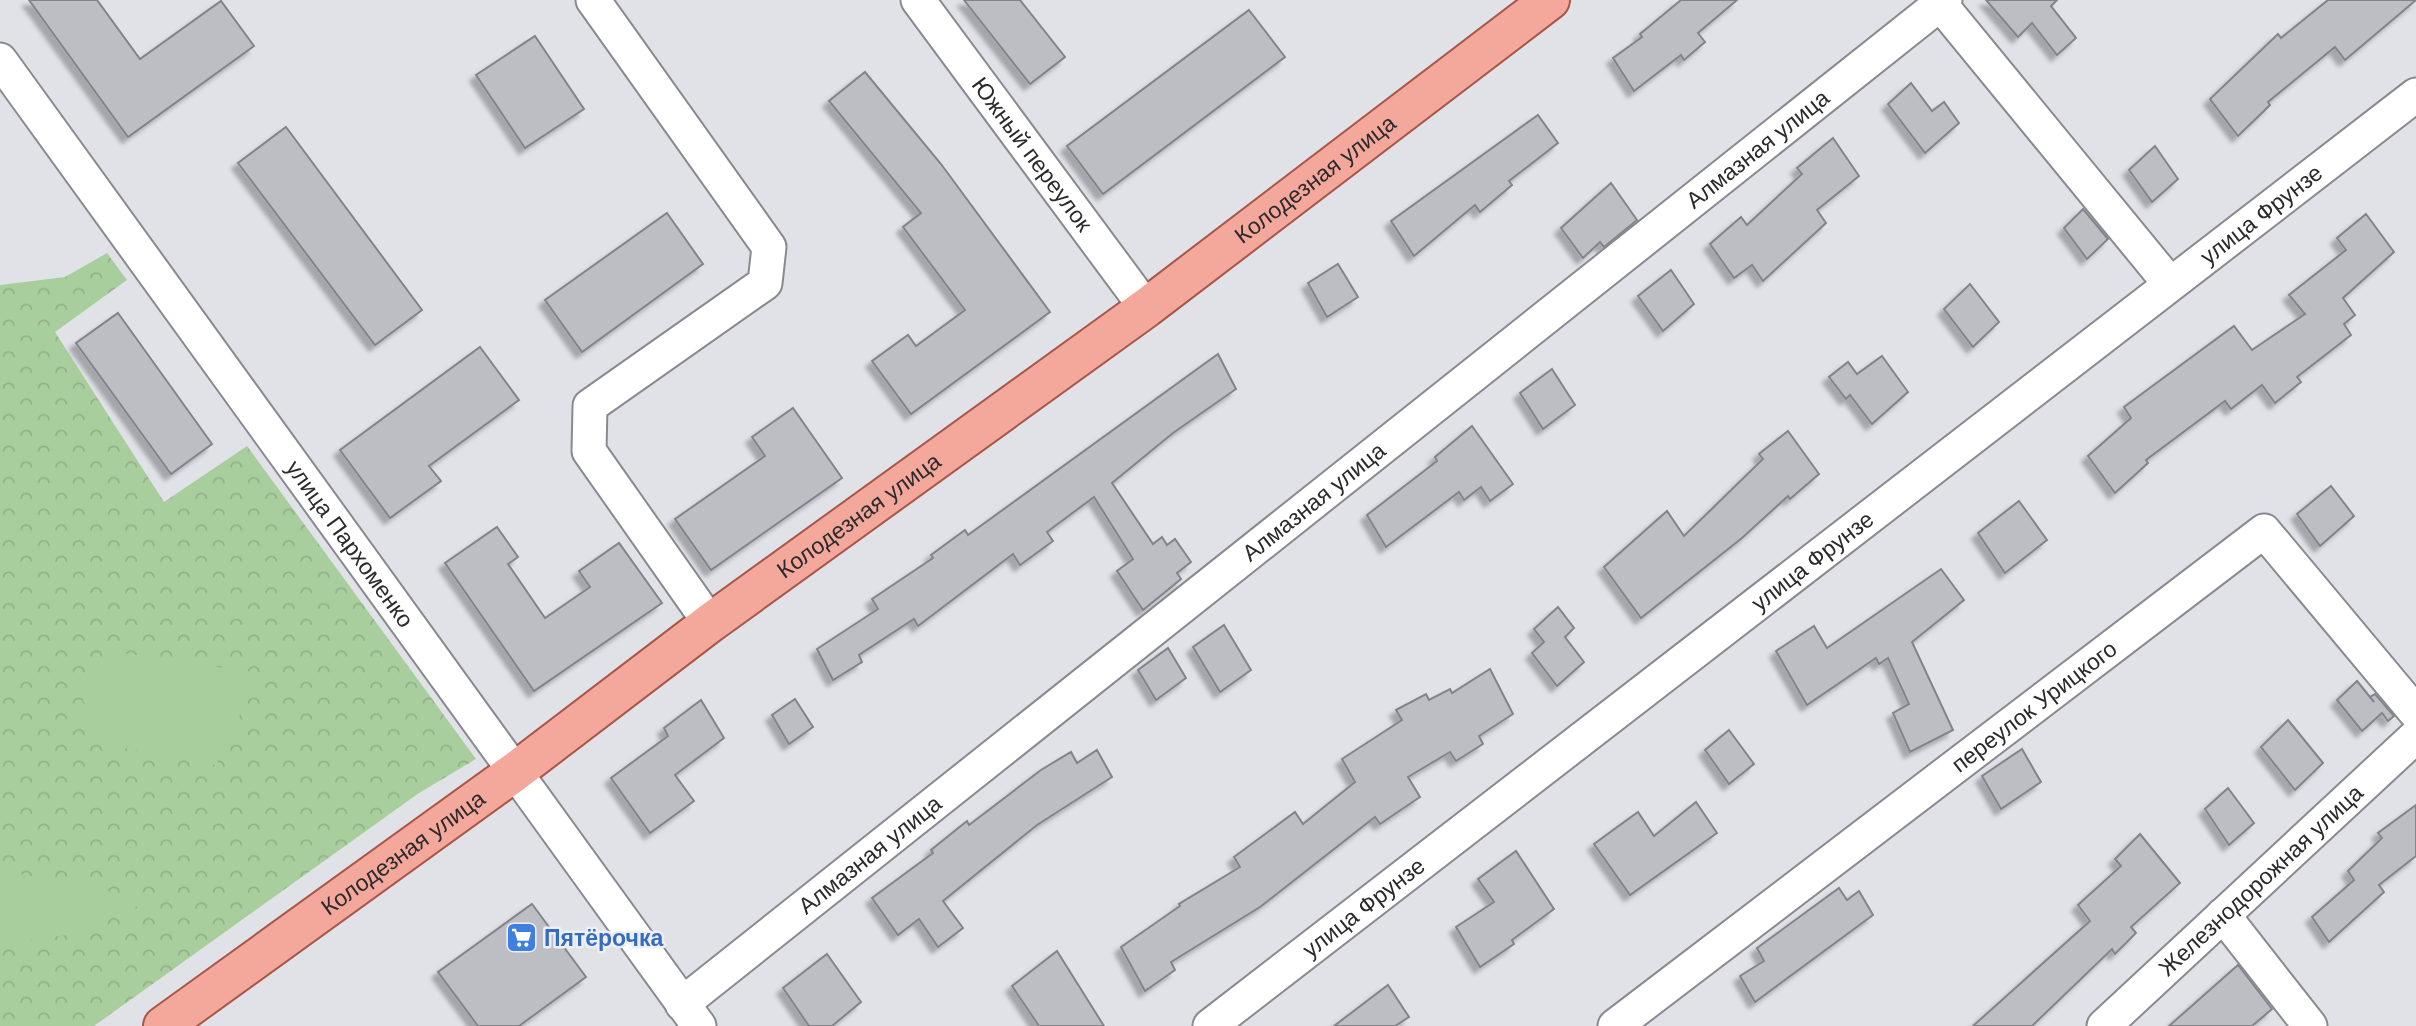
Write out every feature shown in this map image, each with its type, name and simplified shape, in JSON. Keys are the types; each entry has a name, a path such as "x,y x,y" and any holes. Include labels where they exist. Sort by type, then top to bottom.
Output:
{"main road":[{"name":"Колодезная улица","path":"163,1026 516,771 710,623 1146,308 1550,0"}],"street":[{"path":"593,0 769,247 765,283 590,406 589,451 710,623"},
{"name":"Южный переулок","path":"918,0 1146,308"},
{"path":"1941,1 2170,284"},
{"name":"Алмазная улица","path":"691,1015 1941,1"},
{"name":"улица Пархоменко","path":"0,60 691,1015"},
{"name":"улица Фрунзе","path":"1210,1026 2416,95"},
{"name":"переулок Урицкого","path":"1615,1026 2264,531 2416,713"},
{"name":"Железнодорожная улица","path":"2104,1026 2416,736"},
{"path":"2223,915 2310,1026"}],"green space":[{"path":"107,253 127,280 55,332 164,502 247,446 476,759 419,793 94,1026 0,1026 0,285 65,277"},
{"path":"107,651 260,673 216,765 98,743 80,691"},
{"path":"0,870 152,900 68,935 0,943"}],"building":[{"path":"29,0 97,0 140,59 221,1 254,46 128,137"},
{"path":"964,0 1020,0 1065,57 1030,84"},
{"path":"1681,0 1737,0 1698,33 1705,42 1684,60 1681,55 1634,91 1613,58 1642,37 1640,34"},
{"path":"1986,0 2057,0 2051,6 2076,38 2057,55 2032,23 2018,37"},
{"path":"2328,0 2416,0 2345,60 2335,47 2268,102 2270,105 2238,136 2210,99 2278,34 2281,38"},
{"path":"1249,10 1285,57 1103,194 1067,146"},
{"path":"535,36 584,109 525,148 476,75"},
{"path":"865,72 941,164 1050,312 911,414 872,361 908,335 916,346 965,310 903,227 921,213 829,101"},
{"path":"1911,83 1932,111 1944,102 1959,123 1925,153 1888,104"},
{"path":"1538,115 1558,143 1509,181 1512,185 1480,212 1475,205 1414,256 1391,221"},
{"path":"286,127 422,310 375,345 238,163"},
{"path":"1833,138 1859,176 1817,210 1826,223 1763,281 1752,265 1734,278 1710,244 1741,217 1747,225 1802,174 1797,168"},
{"path":"2155,146 2178,179 2152,202 2129,170"},
{"path":"1611,183 1637,220 1604,247 1600,242 1583,258 1561,228"},
{"path":"2083,209 2108,239 2087,259 2064,228"},
{"path":"667,213 703,264 582,352 545,300"},
{"path":"2366,214 2394,252 2343,298 2355,315 2344,324 2351,335 2297,377 2301,382 2275,403 2262,385 2231,409 2225,401 2146,460 2148,463 2115,493 2088,456 2131,418 2124,407 2234,326 2252,350 2305,314 2289,295 2346,250 2337,238"},
{"path":"1338,264 1358,297 1327,317 1308,283"},
{"path":"1671,270 1694,304 1663,331 1638,296"},
{"path":"1970,284 1999,322 1973,347 1944,309"},
{"path":"118,313 212,444 171,474 76,343"},
{"path":"480,347 519,400 429,466 441,481 390,518 340,450"},
{"path":"1218,354 1236,389 1173,433 1112,483 1153,544 1162,537 1167,545 1175,539 1191,562 1177,573 1181,579 1143,610 1117,571 1133,559 1094,497 1047,532 1053,541 1020,565 1013,554 918,626 914,619 859,655 862,662 833,680 817,649 878,609 872,599 933,558 931,555 965,530 968,535"},
{"path":"1882,356 1908,392 1872,424 1850,395 1846,399 1829,377 1848,362 1857,374"},
{"path":"1552,369 1575,405 1543,429 1520,393"},
{"path":"793,408 842,478 711,570 675,519 765,456 752,437"},
{"path":"1472,426 1513,484 1490,501 1481,487 1464,500 1459,492 1386,547 1367,515 1437,461 1435,457"},
{"path":"1788,431 1819,474 1790,499 1788,496 1742,538 1641,618 1604,567 1667,511 1684,536 1763,459 1759,454"},
{"path":"2331,486 2354,516 2320,546 2297,514"},
{"path":"2019,501 2047,540 2005,573 1978,533"},
{"path":"497,527 518,557 508,564 545,618 590,587 579,571 619,543 662,603 534,691 445,563"},
{"path":"1941,569 1964,600 1912,642 1953,730 1910,752 1893,713 1909,704 1888,658 1879,664 1876,658 1807,705 1776,651 1814,626 1827,648"},
{"path":"1558,607 1574,628 1565,637 1584,662 1557,686 1532,653 1544,642 1534,629"},
{"path":"1224,625 1251,670 1220,692 1193,647"},
{"path":"1168,648 1186,678 1156,700 1138,670"},
{"path":"1490,669 1513,714 1479,736 1483,744 1456,761 1450,752 1408,777 1420,797 1380,824 1375,817 1260,907 1171,962 1175,970 1145,991 1121,947 1180,906 1179,904 1240,867 1234,857 1295,812 1303,824 1355,782 1342,759 1402,720 1396,710 1426,694 1429,700 1450,689 1452,693"},
{"path":"2357,681 2374,702 2370,697 2375,694 2394,716 2388,721 2382,713 2362,731 2337,700"},
{"path":"795,699 813,727 789,744 772,715"},
{"path":"701,700 724,738 675,775 694,801 650,833 611,778 668,736 664,728"},
{"path":"2288,720 2323,763 2295,790 2261,747"},
{"path":"1729,730 1754,764 1729,784 1705,750"},
{"path":"2022,749 2041,782 2001,809 1982,776"},
{"path":"1097,750 1112,777 1037,825 943,901 963,928 938,947 919,919 898,935 872,898 933,853 931,850 967,821 969,825 1041,770 1071,752 1077,763"},
{"path":"2228,788 2254,823 2229,845 2205,809"},
{"path":"1696,802 1717,833 1630,895 1594,844 1638,812 1654,836"},
{"path":"2416,805 2416,856 2379,885 2384,892 2329,942 2312,917 2354,880 2348,871 2382,838 2378,833"},
{"path":"2140,834 2180,883 2131,927 2136,933 2115,954 2112,949 2032,1026 1973,1026 2090,921 2078,905 2121,866 2115,859"},
{"path":"1516,851 1554,909 1512,940 1514,944 1480,967 1456,927 1494,902 1478,879"},
{"path":"1839,888 1847,900 1859,891 1873,915 1755,1002 1740,976 1764,961 1757,948"},
{"name":"Пятёрочка","path":"532,904 586,977 519,1026 478,1026 438,972"},
{"path":"1057,951 1104,1026 1039,1026 1012,986"},
{"path":"827,954 861,1002 832,1026 809,1026 783,988"},
{"path":"2238,965 2272,1009 2252,1026 2169,1026"},
{"path":"1388,985 1409,1017 1395,1026 1334,1026"}],"place":[{"name":"Пятёрочка","path":"521,938"}]}
